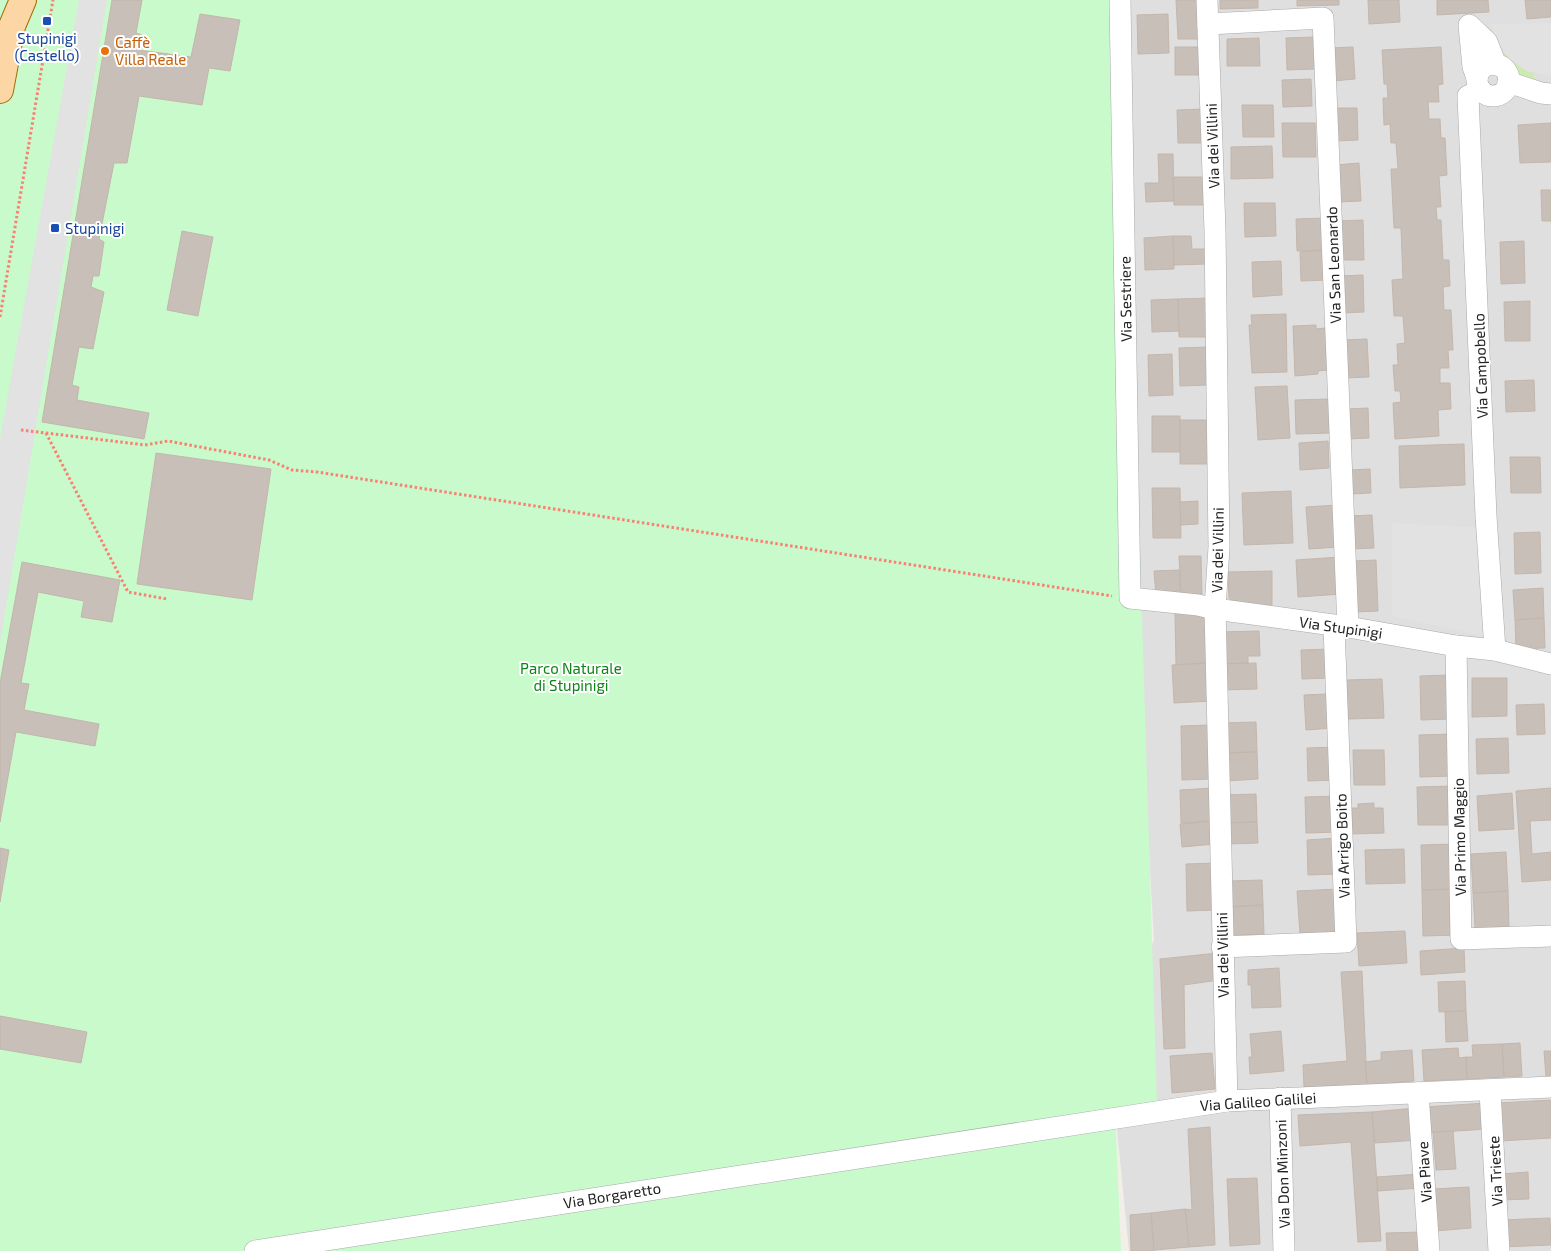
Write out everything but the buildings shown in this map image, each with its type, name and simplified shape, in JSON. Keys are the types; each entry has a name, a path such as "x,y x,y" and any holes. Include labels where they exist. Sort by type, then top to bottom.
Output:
{"main road":[{"path":"11,0 12,26"},
{"path":"0,90 12,26 23,0"}],"street":[{"name":"Via Sestriere","path":"1120,0 1130,598"},
{"name":"Via dei Villini","path":"1207,0 1215,231 1219,547 1215,609 1227,1101"},
{"name":"Via San Leonardo","path":"1208,24 1323,18 1341,627"},
{"path":"1491,87 1507,73 1496,65 1487,42 1469,25 1472,67 1491,87 1546,93"},
{"name":"Via Campobello","path":"1491,87 1468,96 1486,516 1495,650"},
{"name":"Via Stupinigi","path":"1130,598 1198,604 1215,609 1456,646 1495,650 1551,664"},
{"name":"Via Arrigo Boito","path":"1222,946 1346,942 1341,627"},
{"name":"Via Primo Maggio","path":"1456,646 1461,939 1551,936"},
{"name":"Via Galileo Galilei","path":"968,1140 1227,1101 1551,1087"},
{"name":"Via Trieste","path":"1490,1091 1500,1251"},
{"name":"Via Piave","path":"1418,1093 1429,1251"},
{"name":"Via Don Minzoni","path":"1280,1098 1284,1251"},
{"name":"Via Borgaretto","path":"255,1251 968,1140"}],"path":[{"path":"0,317 53,0"},
{"path":"21,430 145,445 168,441 269,460 292,470 317,472 1130,598"},
{"path":"45,432 128,592 167,599"}],"shaded area":[{"path":"79,0 107,0 0,643 0,439"},
{"path":"1123,0 1551,0 1551,1251 1129,1251 1115,1109 1140,972 1154,940 1135,604"},
{"path":"1551,23 1551,76 1527,71 1512,60 1496,41 1491,24"},
{"path":"1392,523 1486,528 1491,638 1392,616"}],"green space":[{"name":"Parco Naturale di Stupinigi","path":"0,0 1123,0 1157,1103 1115,1109 1121,1251 0,1251"},
{"path":"1492,26 1501,49 1512,61 1534,73 1535,84 1522,82 1500,56 1490,33"}],"place":[{"name":"Stupinigi (Castello)","path":"47,21"},
{"name":"Caffè Villa Reale","path":"105,51"},
{"name":"Stupinigi","path":"55,228"}]}
